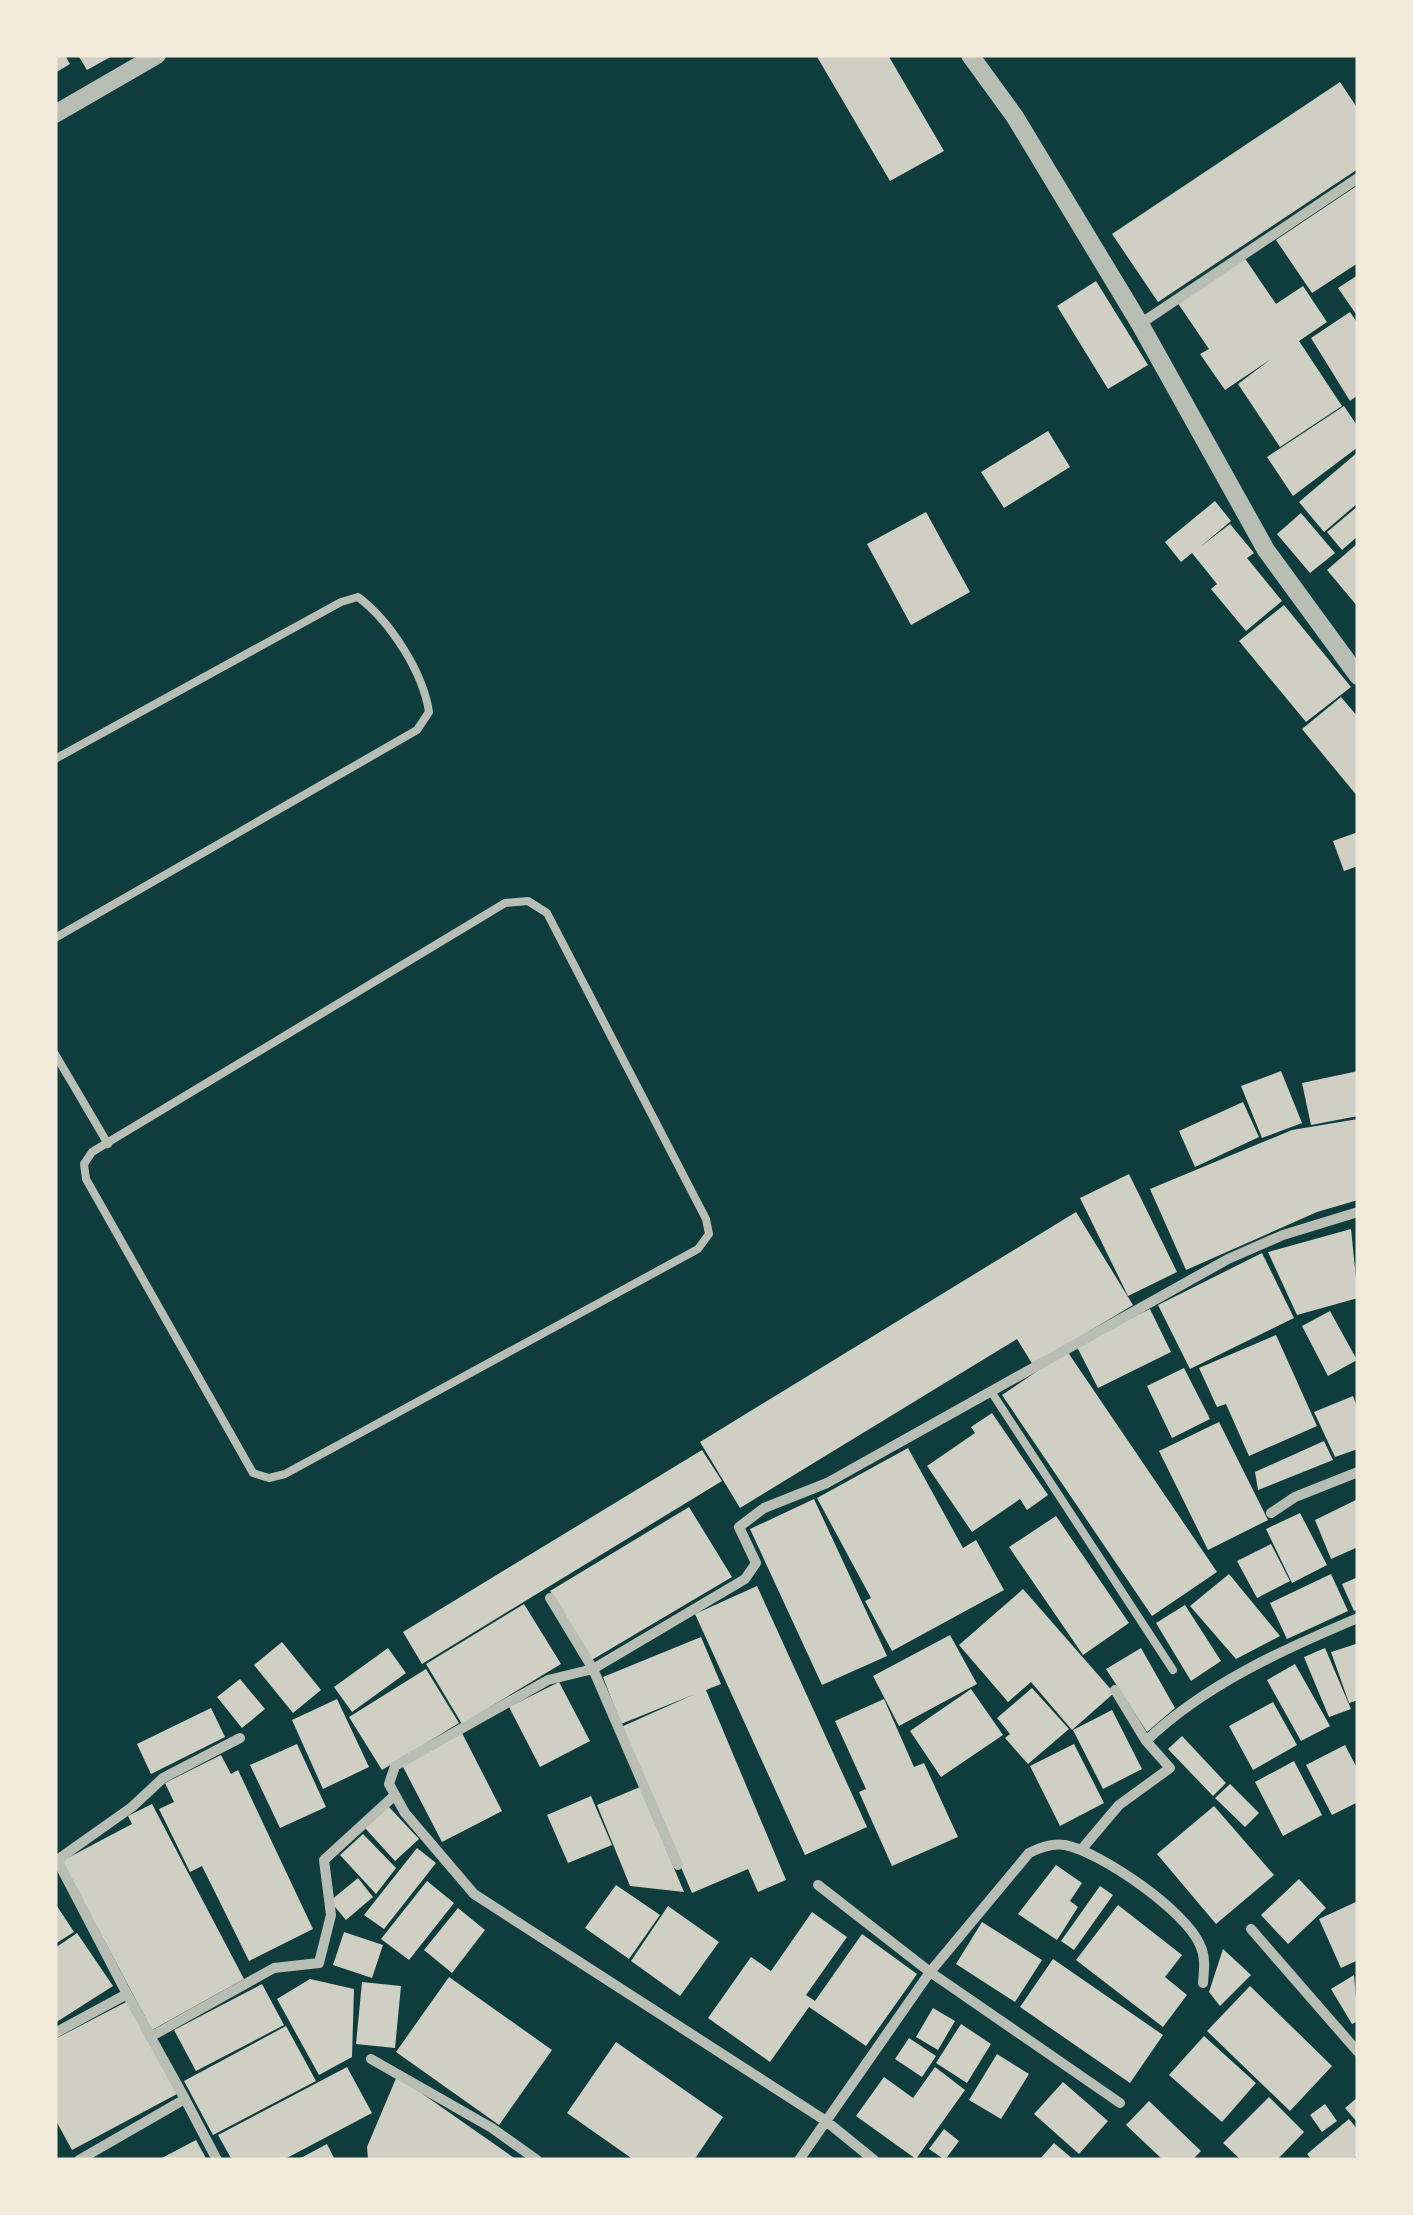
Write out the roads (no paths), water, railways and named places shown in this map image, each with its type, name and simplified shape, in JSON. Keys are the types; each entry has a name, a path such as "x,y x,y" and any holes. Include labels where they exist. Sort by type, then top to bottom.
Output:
{"street":[{"path":"55,114 157,55"},
{"path":"970,55 1015,117 1140,324 1266,550 1358,676"},
{"path":"1140,324 1358,178"},
{"path":"874,2160 826,2120 474,1894 396,1796 389,1774 395,1766 548,1680 593,1668 745,1580 756,1563 739,1526 745,1520 827,1483 1228,1258 1358,1212"},
{"path":"1271,1512 1295,1497 1358,1472"},
{"path":"550,1598 593,1668 678,1865"},
{"path":"1146,1741 1178,1710 1203,1694 1358,1618"},
{"path":"1081,1850 1120,1806 1170,1768 1146,1741 1116,1690"},
{"path":"217,2160 58,1860 132,1807 162,1778 240,1738"},
{"path":"150,2036 274,1968 319,1963 332,1915 324,1860 396,1796"},
{"path":"799,2160 930,1972 1029,1854 1062,1844 1106,1860 1194,1933 1203,1953 1203,1983"},
{"path":"818,1885 930,1972 1120,2103"},
{"path":"1251,1929 1358,2052"},
{"path":"55,2033 127,1994"},
{"path":"371,2059 492,2128 537,2160"},
{"path":"79,2160 185,2099"}],"lane":[{"path":"55,758 341,602 358,598 380,614 427,696 429,712 418,730 55,938"},
{"path":"528,900 547,913 706,1220 709,1234 698,1249 285,1474 269,1478 253,1473 86,1178 84,1164 92,1152 108,1144 505,903 528,900"},
{"path":"55,1054 108,1144"},
{"path":"992,1393 1173,1670"}]}
